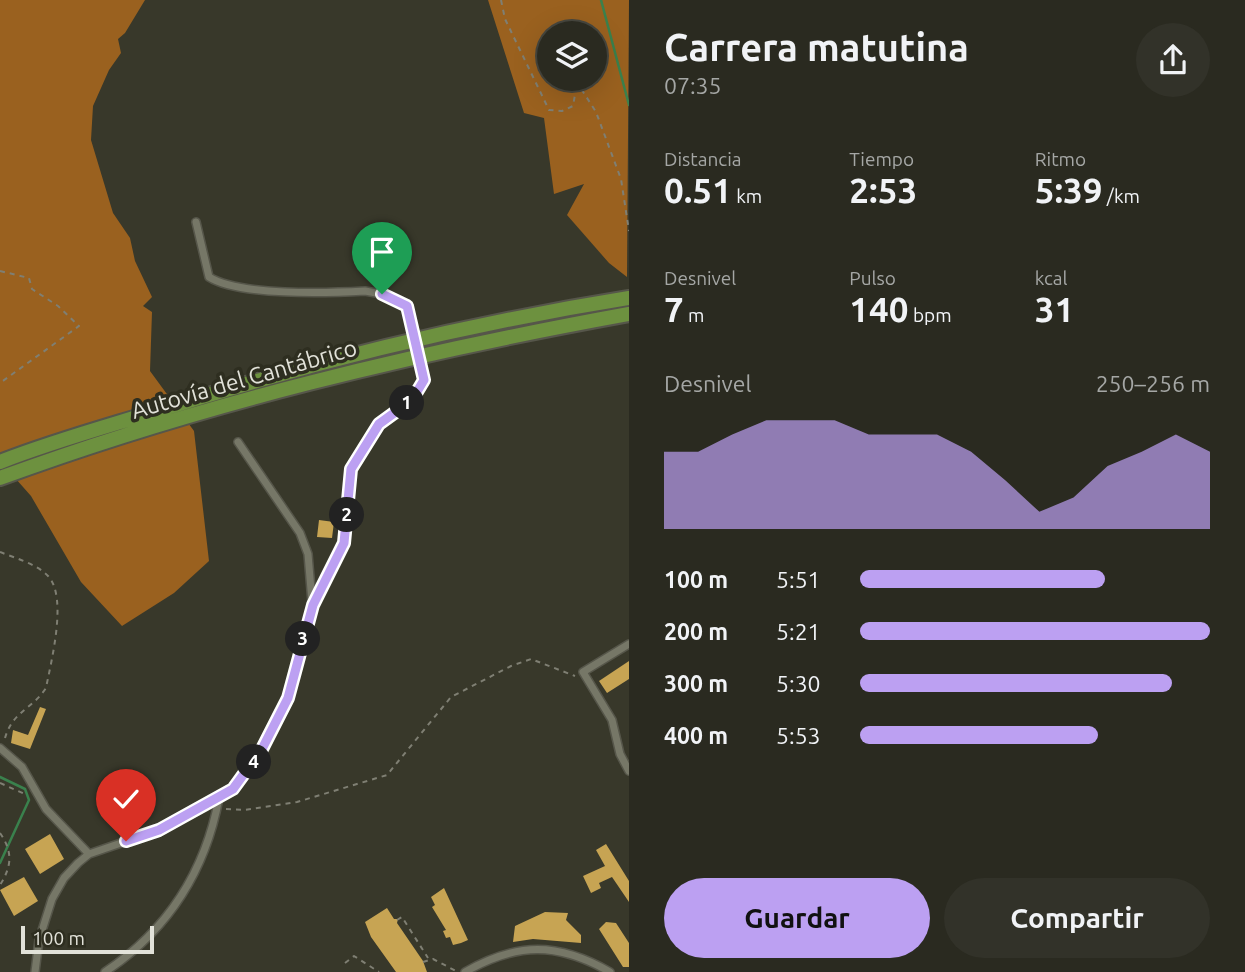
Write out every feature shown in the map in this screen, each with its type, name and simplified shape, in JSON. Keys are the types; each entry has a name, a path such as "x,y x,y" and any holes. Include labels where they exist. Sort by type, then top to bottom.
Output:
{"highway":[{"name":"Autovía del Cantábrico","path":"0,462 210,394 326,362 574,307 629,298"},
{"name":"Autovía del Cantábrico","path":"0,478 227,403 494,340 629,314"}],"street":[{"path":"35,972 39,940 52,899 64,878 89,854 159,830 233,789 247,772 276,724 294,678 313,605 344,543 351,469 379,424 412,400 424,380 407,306 382,294 365,291 260,289 218,283 209,277 196,222"},
{"path":"238,442 300,533 308,554 313,605"},
{"path":"629,644 583,672 583,677 612,720 620,754 629,771"},
{"path":"1,749 22,767 46,809 89,854"},
{"path":"105,972 132,954 159,929 189,887 219,798"},
{"path":"465,972 497,955 530,949 575,954 610,972"}],"path":[{"path":"501,0 505,19 549,110 562,111 573,106 576,89 580,88 596,112 621,179 629,231"},
{"path":"0,271 29,278 32,289 58,306 79,326 0,383"},
{"path":"0,552 48,576 54,584 57,618 46,688 41,697 10,722 1,749"},
{"path":"217,808 245,810 297,802 387,775 451,697 524,661 535,660 572,676 583,677"},
{"path":"0,783 23,796"},
{"path":"0,833 10,853 8,871 0,885"},
{"path":"397,920 402,917 428,958 447,964 456,972"},
{"path":"409,940 415,937"},
{"path":"345,963 354,956 379,972"},
{"path":"423,962 428,958"},
{"path":"364,966 367,963"}],"shaded area":[{"path":"0,0 145,0 125,33 118,39 121,53 109,70 93,106 91,140 113,213 130,238 135,261 152,297 143,306 152,312 150,371 194,431 209,561 174,593 122,626 81,582 31,496 0,461"},
{"path":"488,0 629,0 627,277 609,263 567,215 584,184 554,194 544,118 524,113"}],"building":[{"path":"319,520 334,522 332,538 317,537"},
{"path":"629,661 629,679 607,693 599,681"},
{"path":"40,707 46,709 30,749 11,743 13,730 28,735"},
{"path":"50,834 64,859 40,874 25,849"},
{"path":"606,844 629,881 629,902 612,877 599,883 601,888 591,893 583,876 605,866 596,850"},
{"path":"24,877 38,901 14,916 0,890"},
{"path":"444,888 468,940 453,945 450,937 446,938 443,931 446,930 432,907 435,905 431,897"},
{"path":"387,908 394,919 398,919 397,923 423,961 427,972 396,972 371,937 365,922"},
{"path":"545,912 568,913 566,920 581,935 581,943 533,939 513,942 515,926"},
{"path":"606,922 616,923 629,943 629,967 623,967 599,929"}],"waterway":[{"path":"601,0 629,105"},
{"path":"0,777 25,789 29,800 0,863"}],"route":[{"path":"126,841 159,830 205,807 233,789 247,772 276,724 288,698 313,605 344,543 351,469 379,424 412,400 423,386 424,380 407,306 382,294"}]}
